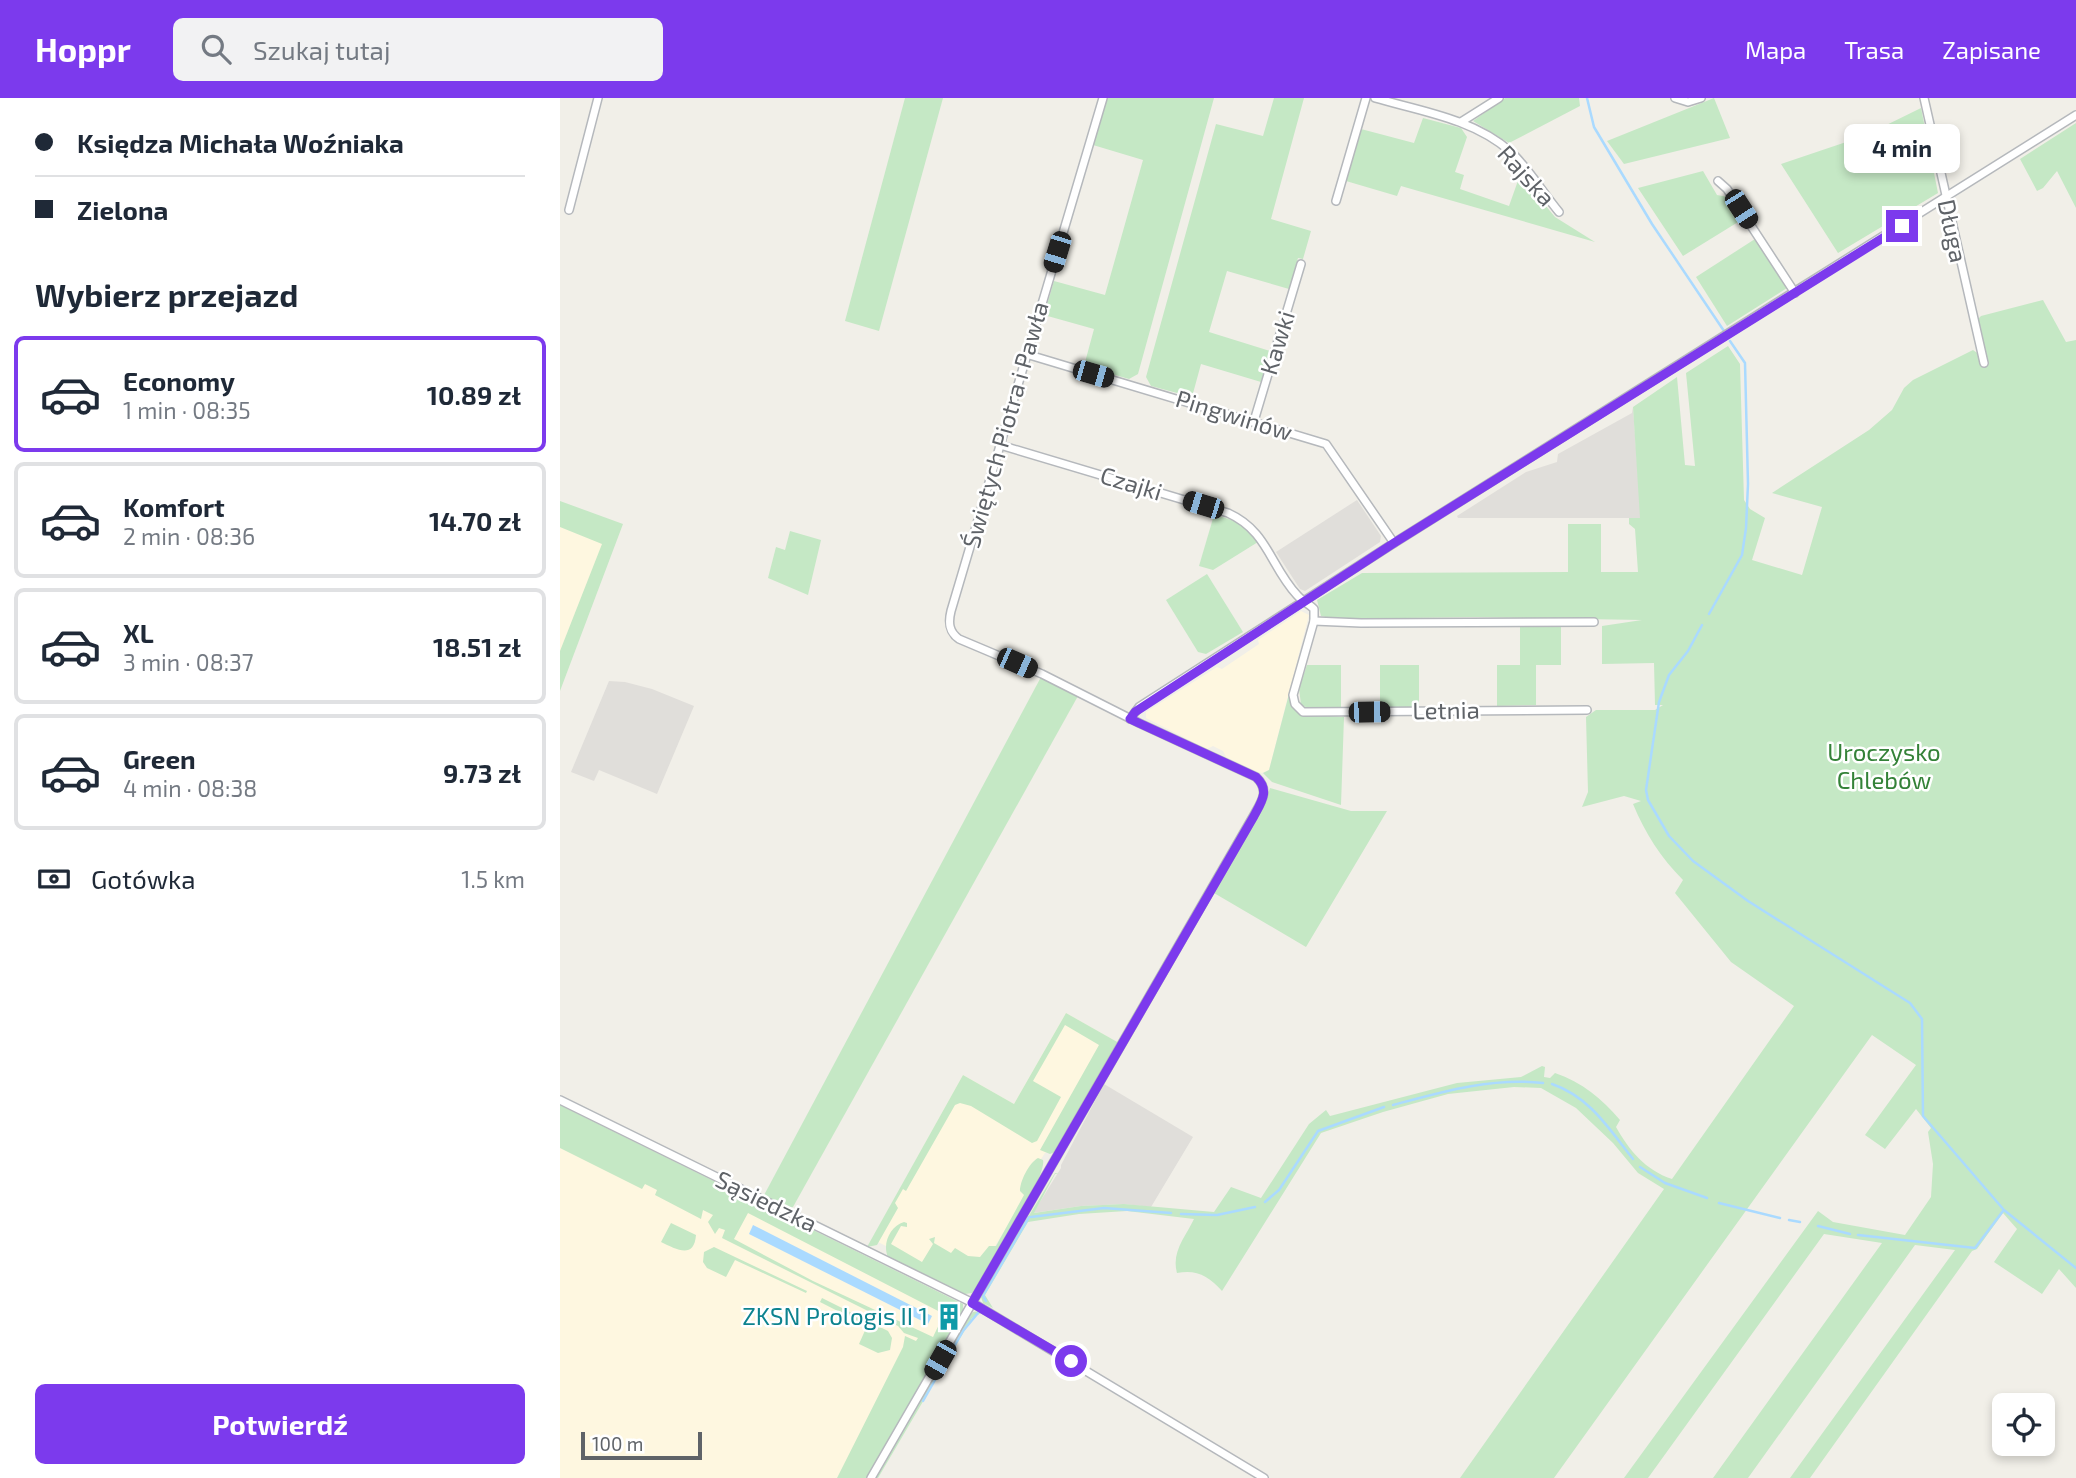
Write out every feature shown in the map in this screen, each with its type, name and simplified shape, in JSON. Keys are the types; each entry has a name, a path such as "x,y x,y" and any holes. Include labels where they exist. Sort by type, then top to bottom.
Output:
{"street":[{"path":"569,210 598,98"},
{"name":"Świętych Piotra i Pawła","path":"1103,98 950,616 952,632 960,639 1042,674 1130,719"},
{"path":"1336,201 1366,98"},
{"name":"Rajska","path":"1375,98 1475,128 1514,155 1559,212"},
{"path":"1461,122 1499,98"},
{"path":"1675,98 1688,102 1700,98"},
{"name":"Długa","path":"1924,98 1984,363"},
{"path":"871,1478 1264,798 1264,786 1256,777 1130,719 1139,707 1394,543 2076,116"},
{"path":"1718,181 1727,189 1795,293"},
{"name":"Kawki","path":"1254,421 1301,264"},
{"name":"Pingwinów","path":"1026,354 1326,444 1394,543"},
{"name":"Czajki","path":"1000,445 1244,520 1256,531 1297,594 1304,600"},
{"path":"1304,600 1314,609 1314,621 1594,622"},
{"name":"Letnia","path":"1314,621 1293,695 1297,708 1303,712 1587,710"},
{"name":"Sąsiedzka","path":"560,1100 972,1303 1264,1478"}],"shaded area":[{"path":"1633,407 1641,518 1458,518 1457,516 1526,472 1557,462 1558,454 1632,413"},
{"path":"1357,500 1381,536 1380,542 1305,591 1300,589 1276,552"},
{"path":"560,522 615,541 560,685"},
{"path":"1301,611 1309,615 1269,770 1258,772 1226,757 1223,751 1213,746 1207,749 1146,718 1146,712 1217,667 1222,669"},
{"path":"609,681 652,689 694,706 657,794 599,770 594,781 571,772"},
{"path":"1066,1013 1115,1041 1052,1150 1045,1153 1041,1159 1042,1168 970,1288 872,1239 963,1075 1014,1104"},
{"path":"1104,1084 1193,1137 1151,1207 1124,1204 1081,1206 1033,1213 1061,1168"},
{"path":"560,1111 948,1314 944,1322 948,1325 860,1478 560,1478"}],"green space":[{"path":"905,98 943,98 879,331 845,321"},
{"path":"1107,98 1214,98 1138,374 1129,379 1084,366 1094,329 1044,315 1054,281 1105,295 1143,160 1093,145"},
{"path":"1274,98 1304,98 1271,219 1311,231 1303,259 1298,258 1289,289 1227,271 1209,332 1270,351 1261,382 1201,364 1192,397 1151,386 1146,377 1216,124 1263,136"},
{"path":"1505,98 1579,98 1580,106 1509,143 1473,121"},
{"path":"1714,98 1730,138 1624,164 1607,141"},
{"path":"1921,108 1938,193 1838,253 1781,164 1864,136"},
{"path":"1423,118 1461,128 1467,137 1455,172 1464,175 1460,189 1509,206 1520,175 1555,217 1595,242 1401,186 1397,196 1346,181 1361,129 1414,143"},
{"path":"2076,123 2076,208 2057,171 2043,188 2037,191 2020,159"},
{"path":"1703,171 1717,195 1728,197 1743,219 1683,256 1638,188"},
{"path":"1755,239 1787,288 1727,326 1696,277"},
{"name":"Uroczysko Chlebów","path":"2043,300 2066,342 2076,340 2076,1288 2059,1269 2042,1294 1994,1262 2017,1229 2003,1213 1977,1249 1972,1251 1810,1478 1790,1478 1955,1250 1915,1245 1748,1478 1713,1478 1882,1243 1824,1234 1648,1478 1624,1478 1818,1211 1833,1222 1905,1235 1931,1197 1933,1164 1928,1132 1931,1128 1916,1109 1885,1149 1865,1135 1916,1065 1872,1035 1554,1478 1460,1478 1664,1189 1638,1173 1613,1143 1576,1108 1541,1088 1514,1087 1448,1094 1321,1133 1222,1291 1202,1275 1177,1273 1178,1251 1194,1219 1127,1211 1079,1214 1028,1222 985,1295 993,1308 983,1303 981,1297 988,1283 1055,1173 1059,1173 1055,1174 1034,1213 1081,1206 1124,1204 1214,1212 1231,1187 1261,1198 1309,1124 1326,1110 1330,1116 1457,1083 1521,1077 1542,1066 1545,1067 1544,1077 1550,1078 1555,1073 1583,1086 1599,1098 1620,1120 1616,1127 1632,1151 1646,1165 1672,1179 1794,1006 1731,962 1675,893 1683,880 1654,845 1643,825 1633,804 1641,801 1624,796 1582,807 1588,792 1586,717 1596,710 1655,710 1663,705 1655,705 1654,663 1602,664 1602,626 1642,620 1475,617 1335,619 1321,616 1317,600 1362,573 1568,572 1568,524 1601,524 1601,572 1638,572 1635,529 1629,524 1629,518 1640,518 1633,407 1677,377 1685,465 1695,466 1686,373 1728,346 1740,364 1744,500 1750,509 1765,518 1752,560 1802,575 1822,507 1772,493 1869,430 1892,410 1904,388 1913,380 1973,350 1987,360 1977,320 1981,316"},
{"path":"560,501 623,524 560,691 560,651 602,544 560,527"},
{"path":"1214,515 1239,524 1258,542 1213,570 1199,566"},
{"path":"790,531 821,540 808,595 768,578 776,547 785,550"},
{"path":"1207,574 1243,632 1206,654 1198,652 1166,600"},
{"path":"1520,626 1561,626 1561,665 1536,665 1536,705 1497,706 1497,665 1520,665"},
{"path":"1307,665 1341,665 1341,707 1308,708 1301,705 1299,688"},
{"path":"1380,665 1419,665 1419,707 1380,707"},
{"path":"1041,677 1078,696 793,1207 788,1209 763,1197"},
{"path":"1289,694 1291,704 1300,714 1344,717 1341,805 1272,782 1263,773 1269,770"},
{"path":"1270,788 1351,811 1387,811 1306,947 1214,893 1265,802"},
{"path":"1066,1013 1119,1043 1057,1151 1050,1154 1040,1150 1099,1045 1065,1025 1033,1081 1061,1097 1037,1141 1032,1143 971,1106 960,1103 955,1105 906,1191 903,1189 895,1203 898,1208 877,1245 867,1247 963,1075 1014,1104"},
{"path":"560,1105 963,1304 963,1314 867,1478 837,1478 903,1347 905,1336 916,1341 918,1338 722,1238 725,1230 719,1228 715,1234 708,1222 713,1215 703,1210 701,1219 655,1195 657,1190 645,1184 642,1189 560,1148","holes":["748,1213 944,1314 933,1337 813,1281 734,1239"]},
{"path":"1038,1158 1043,1160 1036,1185 1002,1247 972,1293 965,1294 888,1257 886,1247 891,1231 904,1222 907,1227 901,1226 891,1244 922,1262 933,1244 929,1239 935,1237 934,1243 951,1253 955,1248 968,1256 980,1257 989,1246 996,1246 1024,1195 1020,1191 1026,1173"},
{"path":"671,1223 696,1235 692,1248 683,1250 661,1242"},
{"path":"714,1247 807,1291 806,1293 735,1260 726,1277 707,1268 703,1262 704,1252"},
{"path":"822,1298 888,1331 892,1338 890,1350 878,1353 859,1344 867,1326 820,1302"},
{"path":"973,1312 981,1313 972,1318 878,1478 875,1478 968,1318"}],"water":[{"path":"753,1225 932,1316 928,1324 749,1234"}],"waterway":[{"path":"1587,98 1594,127 1652,224 1724,331"},
{"path":"1709,614 1742,555 1746,528 1748,484 1745,363 1730,341"},
{"path":"1702,625 1688,651 1669,675 1659,702 1646,790 1648,800 1669,836 1693,861 1748,901 1910,1003 1922,1019 1923,1116 2004,1210 2076,1268"},
{"path":"1393,1105 1486,1084 1543,1083"},
{"path":"1552,1084 1588,1106 1633,1159"},
{"path":"1265,1202 1279,1190 1318,1131 1384,1107"},
{"path":"1640,1167 1665,1183 1707,1198"},
{"path":"1719,1203 1780,1218"},
{"path":"1181,1214 1217,1215 1255,1207"},
{"path":"1031,1217 1104,1208 1171,1213"},
{"path":"1858,1235 1975,1248 2003,1211"},
{"path":"986,1301 983,1296 1029,1217"},
{"path":"1789,1220 1800,1222"},
{"path":"1818,1226 1850,1234"},
{"path":"923,1401 963,1331 978,1313"}],"place":[{"name":"ZKSN Prologis II 1","path":"949,1317"}],"route":[{"path":"1071,1361 972,1303 1019,1227 1265,793 1262,783 1256,777 1130,719 1135,712 1394,543 1477,494 1902,226"}]}
